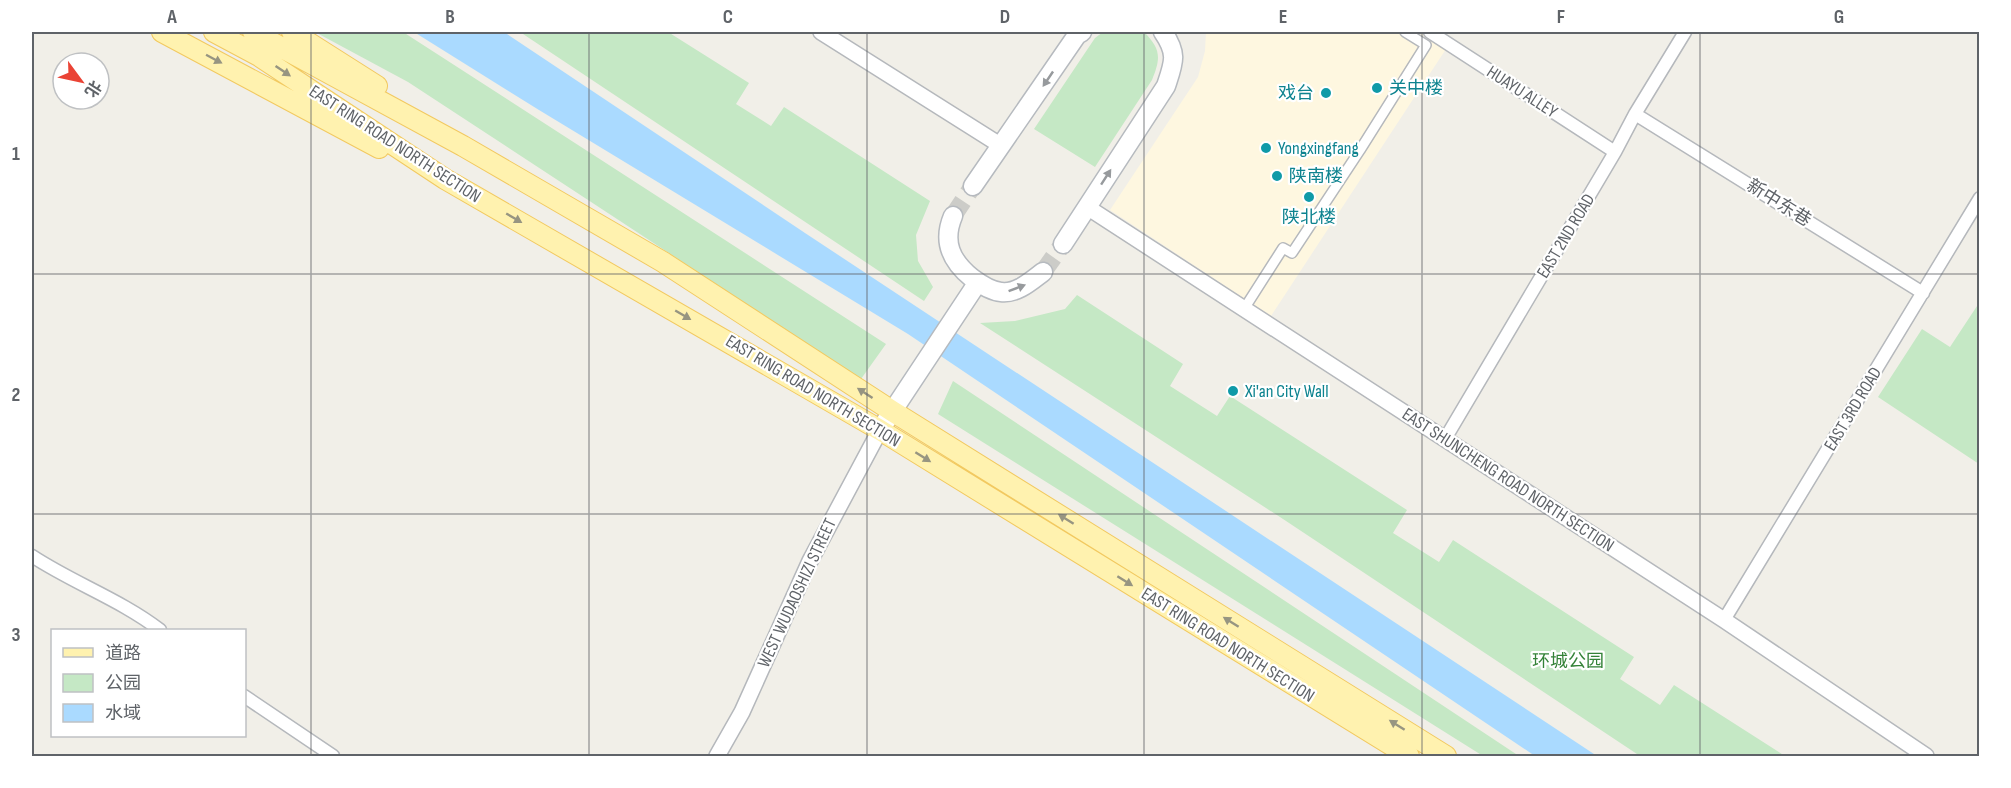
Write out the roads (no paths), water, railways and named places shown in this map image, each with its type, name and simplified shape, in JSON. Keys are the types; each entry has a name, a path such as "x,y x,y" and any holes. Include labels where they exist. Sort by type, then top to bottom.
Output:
{"main road":[{"path":"162,32 370,144 445,179"},
{"name":"EAST RING ROAD NORTH SECTION","path":"214,32 259,56 445,179 880,430 1409,756"},
{"name":"EAST RING ROAD NORTH SECTION","path":"253,32 463,146 663,262 892,411 1446,756"},
{"path":"292,32 463,146"},
{"path":"973,186 1077,35 1082,32"},
{"path":"1063,244 1166,86 1173,66 1170,37"},
{"path":"953,216 948,242 951,255 960,268 987,288 1002,292 1019,289 1043,273"},
{"path":"880,430 978,282"}],"street":[{"path":"821,32 1000,145"},
{"path":"1244,309 1283,248 1292,253 1360,150 1425,45 1405,32"},
{"name":"HUAYU ALLEY","path":"1430,32 1615,152"},
{"name":"EAST 2ND ROAD","path":"1445,440 1685,32"},
{"name":"新中东巷","path":"1635,114 1923,293"},
{"name":"EAST 3RD ROAD","path":"1724,620 1980,198"},
{"name":"EAST SHUNCHENG ROAD NORTH SECTION","path":"1087,207 1724,620 1926,756"},
{"name":"WEST WUDAOSHIZI STREET","path":"717,756 742,712 810,561 880,430"},
{"path":"32,556 59,573 145,618 159,629"},
{"path":"246,697 333,756"}],"water":[{"path":"414,32 504,32 1597,756 1535,756 908,334"}],"tunnel":[{"path":"953,216 973,186"},
{"path":"1043,272 1063,244"}],"place":[{"name":"关中楼","path":"1377,88"},
{"name":"戏台","path":"1326,93"},
{"name":"Yongxingfang","path":"1266,148"},
{"name":"陕南楼","path":"1277,176"},
{"name":"陕北楼","path":"1309,197"},
{"name":"Xi'an City Wall","path":"1233,391"}],"park label":[{"name":"环城公园","path":"1568,661"}]}
